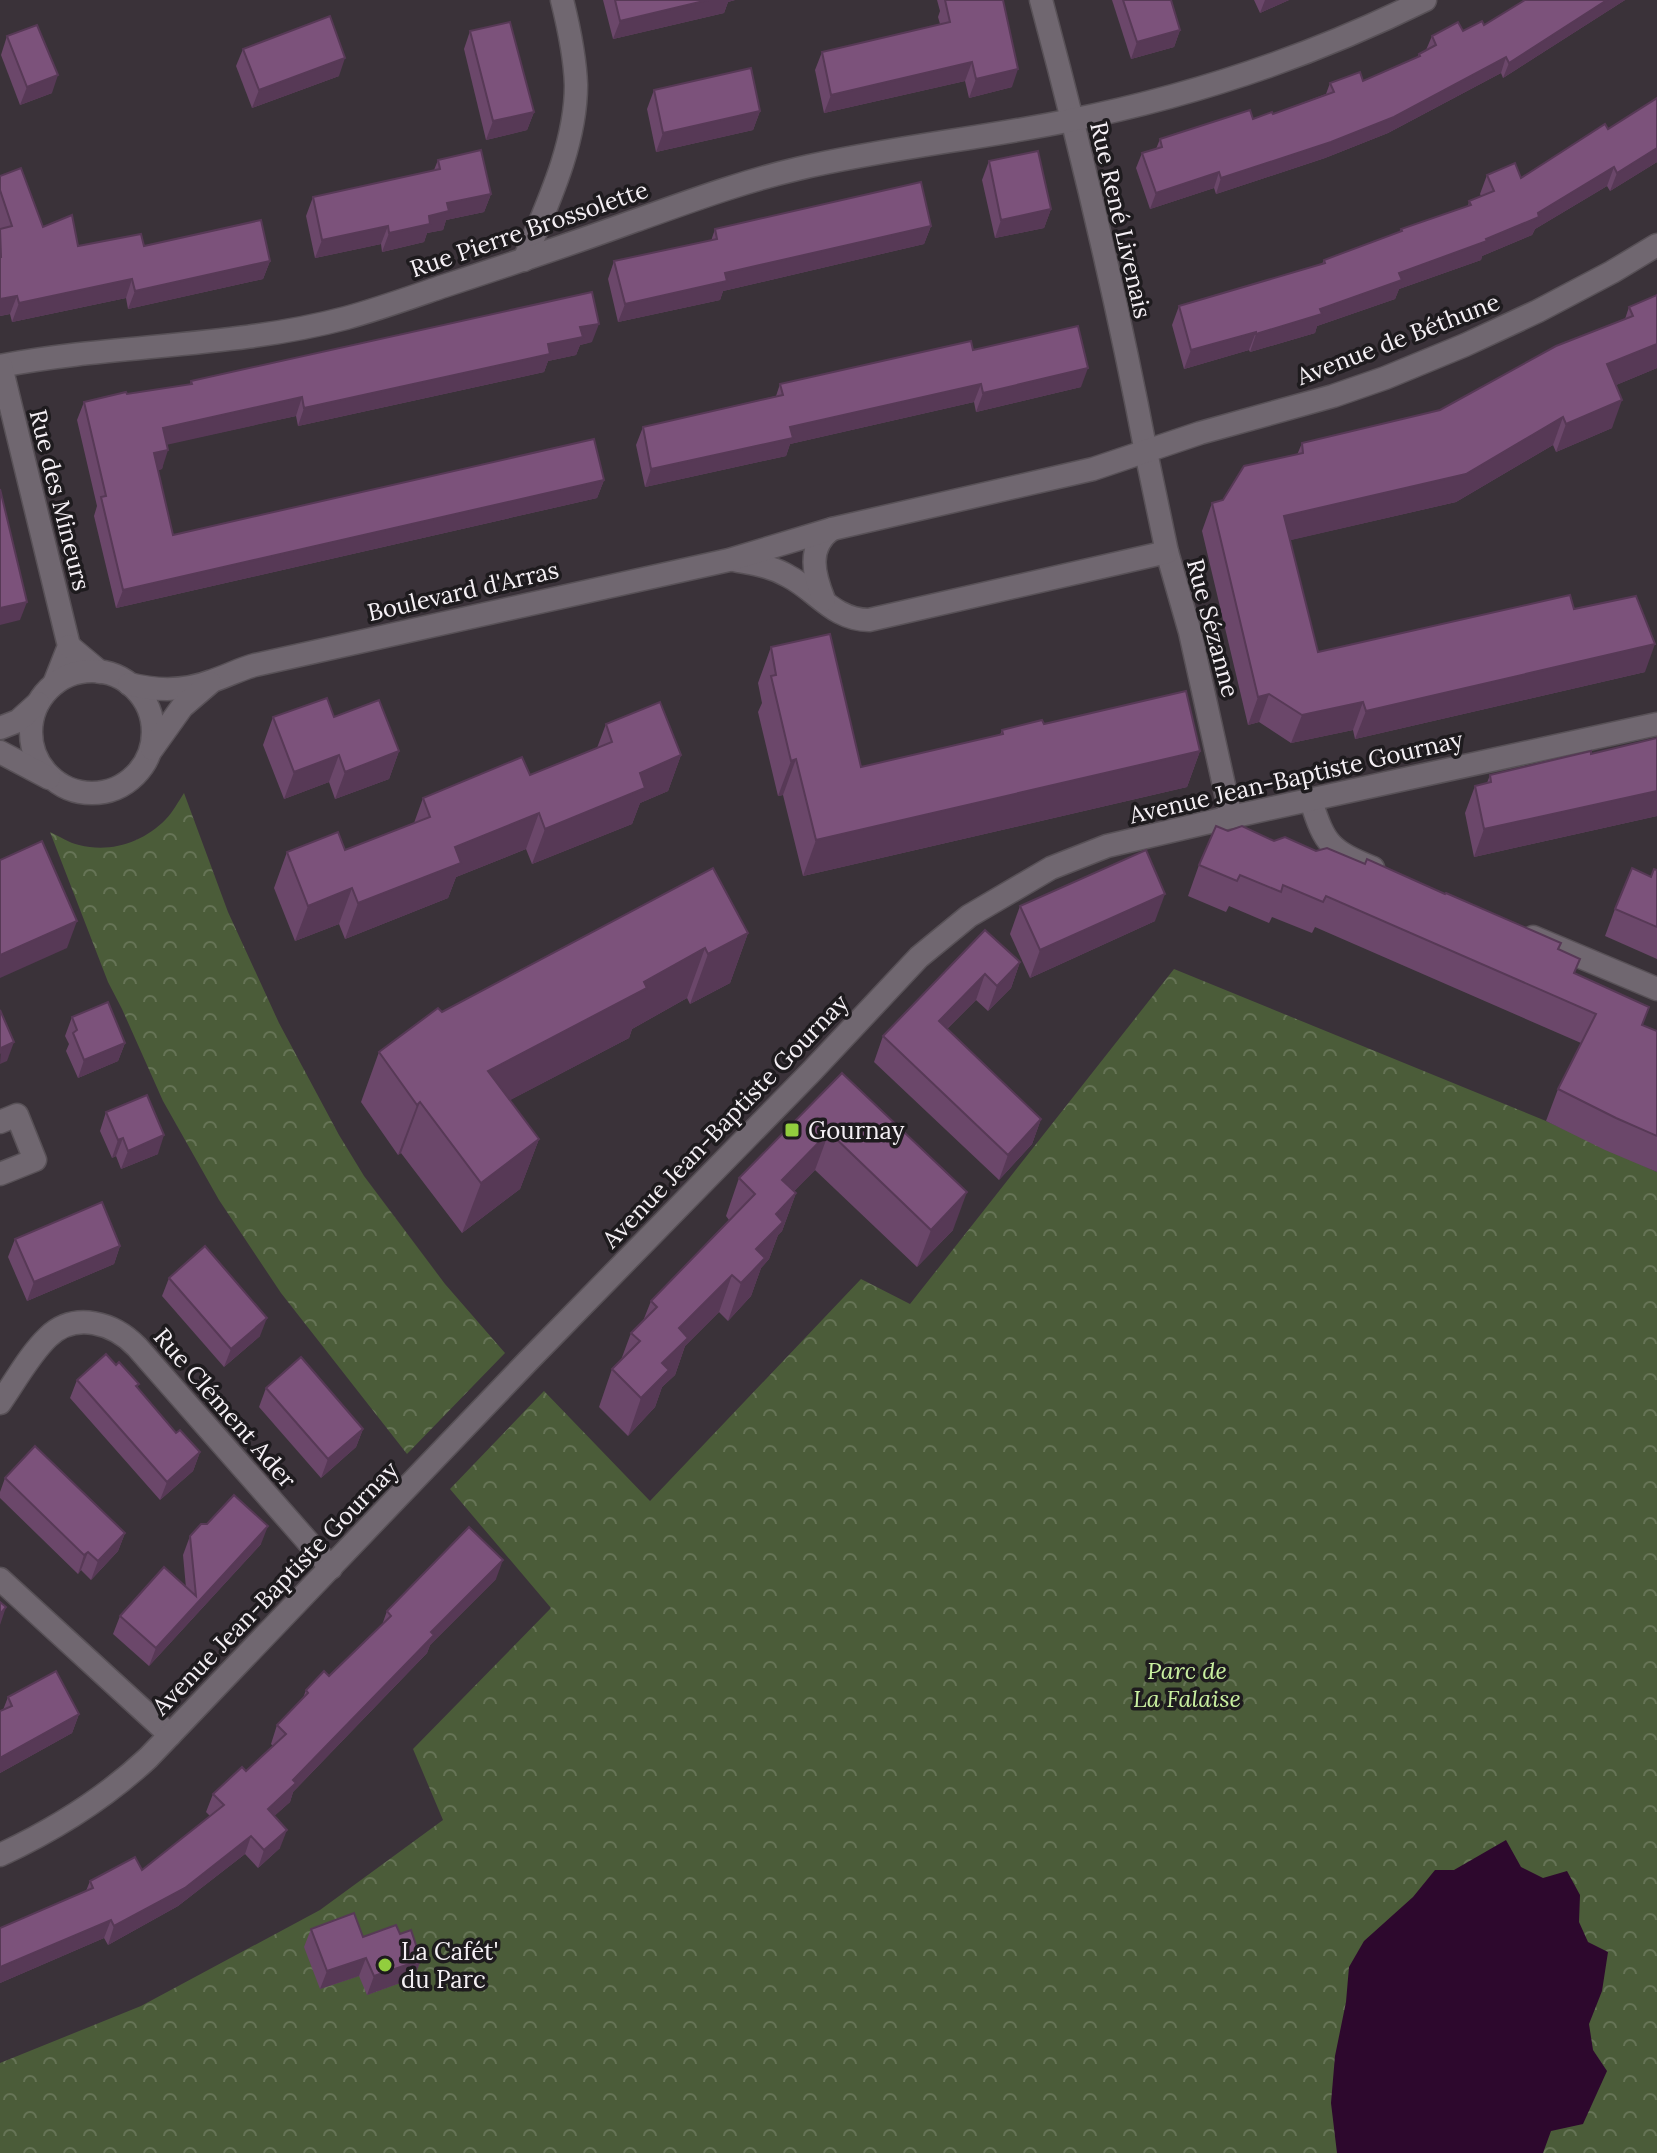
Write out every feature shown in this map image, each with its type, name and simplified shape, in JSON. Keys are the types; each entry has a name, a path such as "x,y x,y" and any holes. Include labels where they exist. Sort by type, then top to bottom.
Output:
{"street":[{"path":"524,260 563,157 575,102 572,46 562,0"},
{"name":"Rue René Livenais","path":"1041,0 1133,384 1146,452"},
{"name":"Rue Pierre Brossolette","path":"0,366 62,356 226,340 345,318 524,260 732,186 779,173 1071,120 1219,84 1296,58 1425,0"},
{"name":"Avenue de Béthune","path":"832,529 1093,469 1200,433 1333,396 1436,357 1550,305 1657,245"},
{"name":"Rue des Mineurs","path":"0,366 69,646"},
{"name":"Rue Sézanne","path":"1146,452 1231,817"},
{"path":"825,601 815,574 814,558 818,543 832,529"},
{"name":"Boulevard d'Arras","path":"129,684 162,689 211,682 255,665 729,560 832,529"},
{"path":"729,560 780,571 806,586 846,617 869,620 1167,552"},
{"path":"0,728 18,721 54,684 69,646 100,672"},
{"path":"0,752 77,791 109,791 136,774 149,754 153,729 141,696 129,684 100,672 76,673 54,684"},
{"name":"Boulevard d'Arras","path":"149,754 182,707 211,682"},
{"path":"38,702 31,724 31,740 39,763 55,781"},
{"name":"Avenue Jean-Baptiste Gournay","path":"0,1855 74,1815 114,1788 148,1758 934,942 989,903 1069,860 1118,843 1657,724"},
{"path":"1311,801 1320,828 1331,846 1341,854 1398,879"},
{"path":"1513,928 1657,989"},
{"path":"0,1122 17,1115 35,1160 0,1174"},
{"name":"Rue Clément Ader","path":"0,1403 48,1337 59,1329 85,1322 119,1330 331,1568"},
{"path":"0,1579 170,1735"}],"green space":[{"path":"184,793 228,912 279,1023 339,1135 364,1176 445,1284 505,1353 407,1454 281,1293 219,1200 163,1101 108,982 50,832 72,843 91,847 126,844 157,827"},
{"name":"Parc de La Falaise","path":"1174,969 1546,1121 1657,1172 1657,2153 0,2153 0,2063 141,2006 320,1910 443,1820 413,1749 551,1608 450,1489 544,1391 650,1501 861,1279 910,1304"}],"shaded area":[{"path":"1506,1840 1521,1867 1543,1878 1567,1871 1580,1895 1579,1922 1588,1942 1608,1952 1602,1991 1589,2024 1593,2050 1607,2071 1583,2124 1551,2131 1543,2153 1337,2153 1331,2103 1349,1967 1364,1941 1413,1897 1435,1870 1454,1870"}],"building":[{"path":"615,0 708,0 620,21"},
{"path":"945,0 1003,0 1018,69 976,79 972,62 831,95 822,52 950,22"},
{"path":"1123,0 1171,0 1180,30 1137,42"},
{"path":"1525,0 1607,0 1509,63 1506,57 1394,117 1331,142 1221,178 1219,172 1156,193 1142,153 1162,147 1160,139 1250,110 1253,119 1273,114 1334,92 1330,83 1360,72 1363,81 1420,56 1436,45 1432,36 1458,22 1463,31 1482,21 1484,25"},
{"path":"330,16 345,58 259,90 243,49"},
{"path":"510,22 534,112 493,121 470,31"},
{"path":"37,25 58,75 27,87 7,36"},
{"path":"751,68 760,111 663,133 654,90"},
{"path":"1657,98 1657,148 1617,173 1614,167 1538,213 1539,217 1487,241 1399,273 1402,280 1320,309 1322,314 1191,350 1179,306 1325,263 1324,260 1401,229 1471,205 1469,201 1494,191 1487,175 1515,163 1521,178 1605,124 1608,129"},
{"path":"481,150 491,194 447,203 449,211 429,216 430,224 389,233 388,226 322,240 313,197 440,169 438,160"},
{"path":"1038,151 1051,209 1001,220 989,161"},
{"path":"21,168 43,227 72,215 78,246 141,234 144,246 261,220 270,261 135,291 132,279 19,303 17,296 0,299 0,229 12,226 0,190 0,176"},
{"path":"921,182 931,226 725,273 727,281 625,304 614,261 717,239 715,229"},
{"path":"592,292 599,324 580,327 583,337 548,344 550,354 304,408 302,397 163,428 168,450 154,453 173,535 594,439 604,480 123,590 101,497 106,496 84,402 126,392 192,384 191,381"},
{"path":"1657,295 1657,344 1607,364 1622,400 1566,424 1563,417 1466,474 1284,516 1318,652 1570,595 1574,609 1636,596 1655,644 1366,711 1363,702 1302,715 1269,694 1258,697 1212,503 1223,500 1244,466 1303,453 1302,443 1440,410 1556,346 1633,316 1629,307"},
{"path":"1078,326 1088,368 983,393 981,384 790,427 793,438 651,469 643,427 783,395 780,384 971,341 973,350"},
{"path":"0,489 27,602 0,608"},
{"path":"830,634 861,767 1003,734 1002,730 1042,720 1044,724 1186,691 1200,751 816,840 796,759 791,761 771,676 776,675 771,647"},
{"path":"327,698 334,717 379,700 399,751 345,772 339,755 294,772 273,717"},
{"path":"660,702 681,755 640,773 645,788 545,829 539,813 455,847 461,863 358,903 352,888 308,906 287,852 338,832 345,850 430,817 423,798 522,757 530,775 612,742 606,724"},
{"path":"1657,738 1657,791 1484,829 1475,786 1491,782 1490,775"},
{"path":"1216,826 1228,831 1242,826 1274,841 1285,837 1316,851 1327,848 1365,864 1367,859 1561,943 1558,949 1580,959 1574,973 1649,1007 1642,1025 1657,1031 1657,1136 1558,1089 1596,1014 1326,896 1323,902 1283,885 1281,892 1240,875 1237,881 1199,865"},
{"path":"42,841 77,921 0,955 0,860"},
{"path":"1146,850 1165,894 1040,950 1020,906"},
{"path":"713,868 748,933 708,954 705,948 644,982 647,988 488,1071 539,1139 481,1183 420,1102 417,1105 379,1052 438,1008 442,1012"},
{"path":"1632,868 1651,877 1654,869 1657,870 1657,927 1615,909"},
{"path":"985,930 1020,962 997,986 985,974 939,1021 1041,1119 1008,1155 883,1036"},
{"path":"108,1002 125,1043 84,1060 73,1033 77,1030 72,1017"},
{"path":"0,1010 14,1042 1,1048 0,1053"},
{"path":"842,1073 967,1192 931,1230 829,1132 782,1180 796,1193 776,1214 783,1222 756,1249 765,1258 741,1283 732,1275 679,1328 688,1338 662,1363 669,1370 641,1398 612,1369 640,1341 631,1333 657,1307 651,1301 755,1194 739,1178"},
{"path":"147,1095 164,1135 128,1151 123,1138 118,1140 106,1112"},
{"path":"102,1202 120,1246 34,1282 15,1239"},
{"path":"205,1246 267,1318 231,1349 169,1278"},
{"path":"106,1354 116,1365 119,1362 139,1384 136,1386 176,1433 180,1430 200,1452 167,1482 77,1380"},
{"path":"301,1357 363,1429 328,1459 266,1388"},
{"path":"35,1446 125,1533 98,1561 88,1552 84,1555 5,1478"},
{"path":"234,1495 268,1526 156,1648 120,1616 164,1567 196,1596 190,1536 201,1524 207,1524"},
{"path":"469,1527 503,1560 431,1632 434,1635 268,1809 287,1830 264,1850 251,1836 185,1888 114,1926 111,1920 0,1967 0,1928 93,1888 90,1881 135,1857 142,1870 224,1805 213,1794 242,1767 246,1771 286,1734 277,1725 308,1693 306,1690 324,1671 329,1676 391,1616 387,1611"},
{"path":"56,1671 79,1714 0,1758 0,1711 12,1706 8,1697"},
{"path":"354,1913 363,1937 396,1925 400,1934 411,1930 421,1960 374,1976 366,1958 327,1971 311,1929"}],"place":[{"name":"Gournay","path":"792,1130"},
{"name":"La Cafét' du Parc","path":"385,1965"}]}
